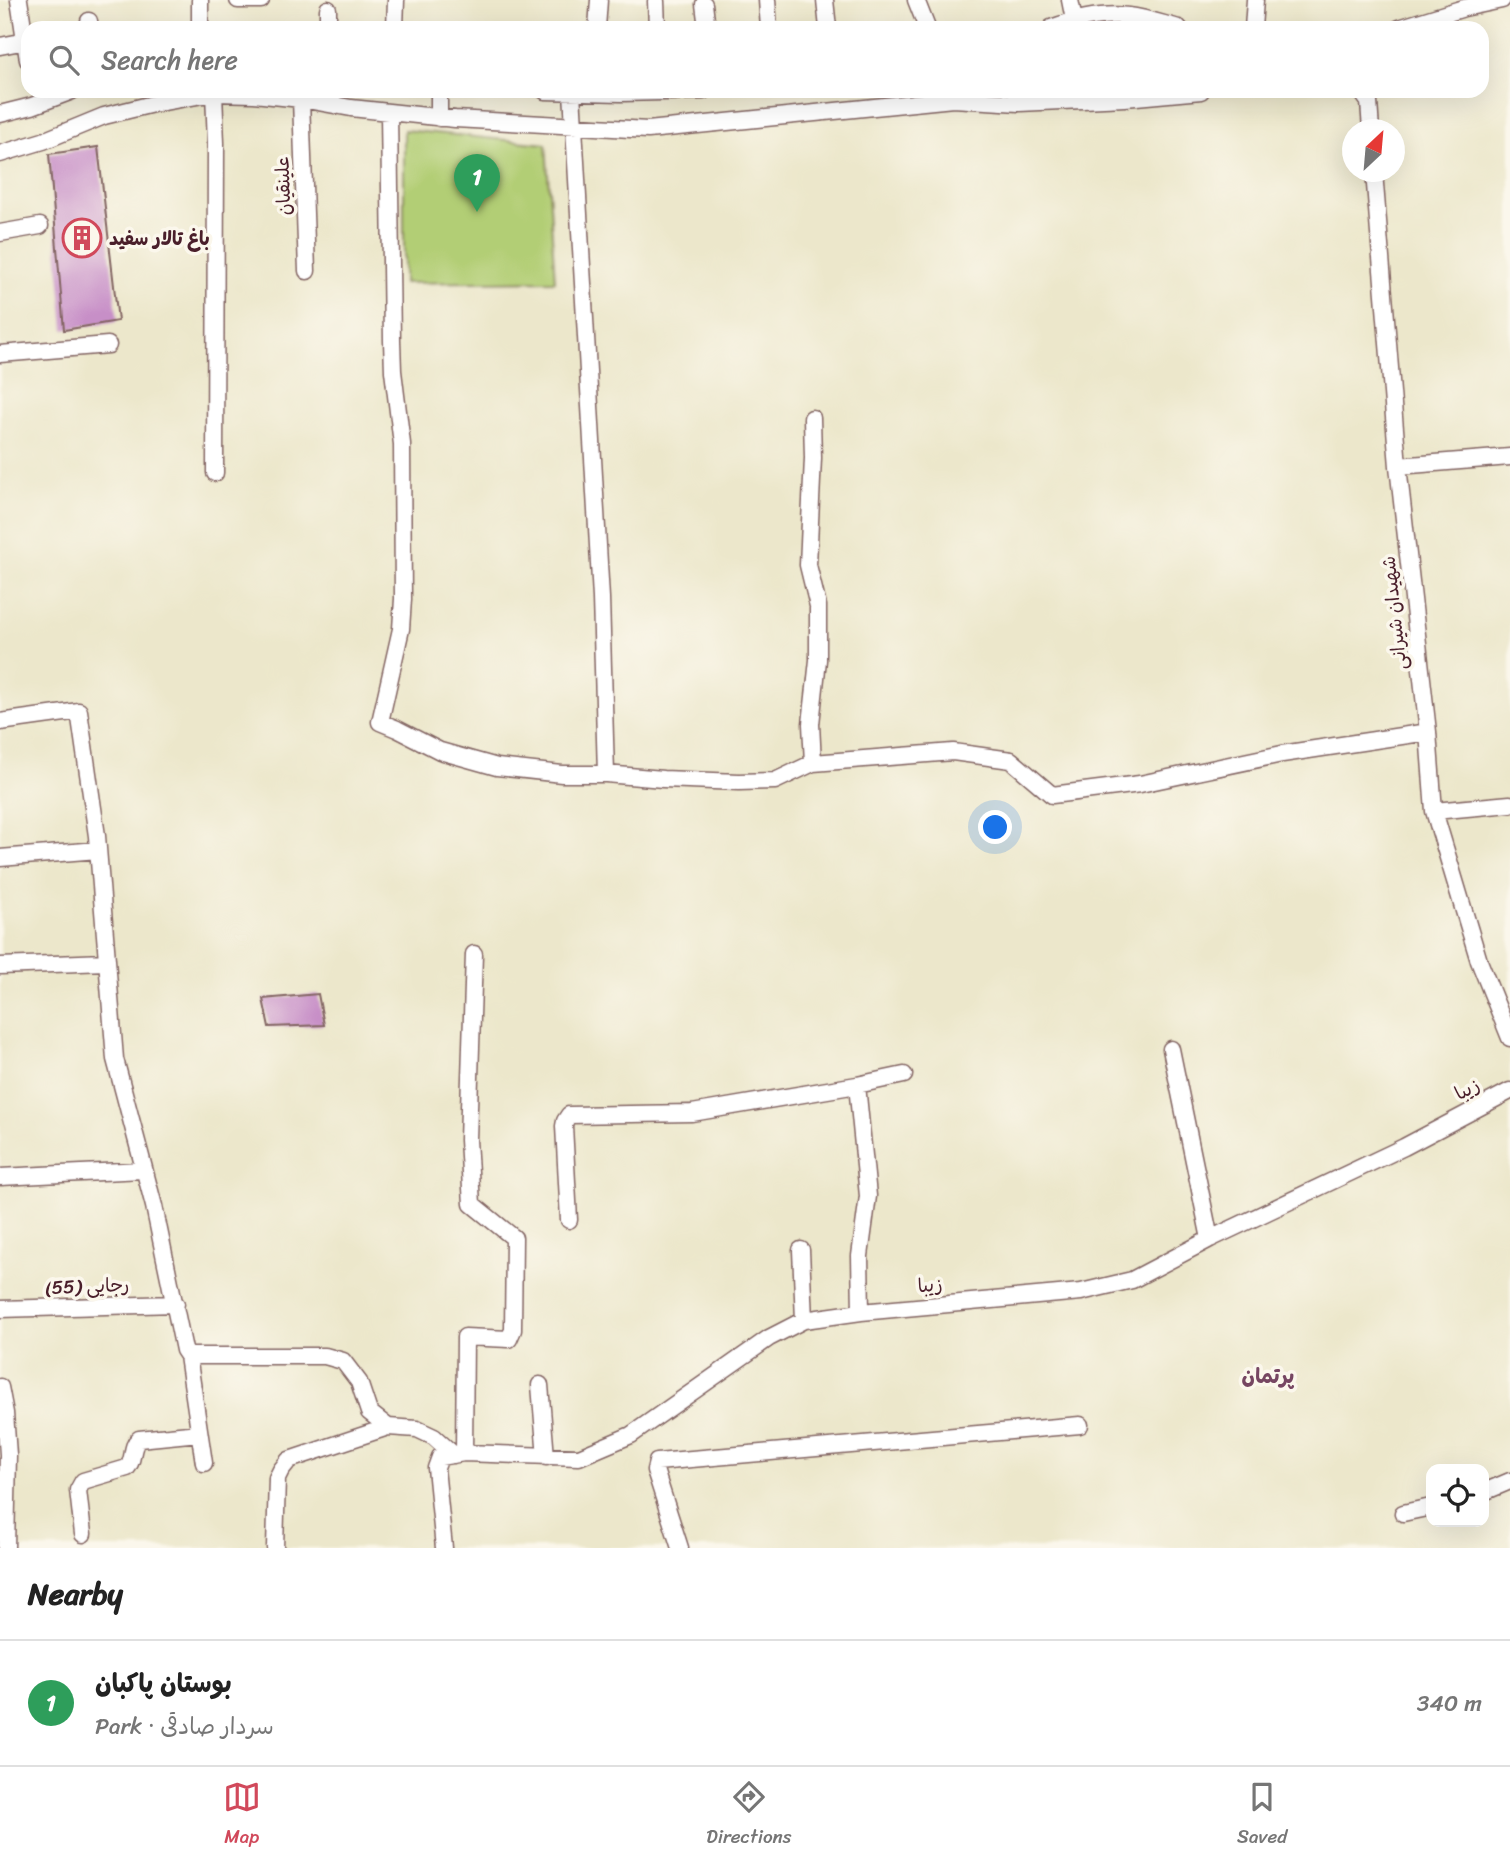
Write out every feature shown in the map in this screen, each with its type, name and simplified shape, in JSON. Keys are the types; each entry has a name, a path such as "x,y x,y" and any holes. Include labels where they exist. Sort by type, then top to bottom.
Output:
{"street":[{"path":"19,0 23,21"},
{"path":"200,0 200,21"},
{"path":"238,0 261,0"},
{"path":"395,21 396,0"},
{"path":"598,21 599,0"},
{"path":"767,0 768,21"},
{"path":"825,0 827,21"},
{"path":"916,0 924,21"},
{"path":"1070,0 1073,20 1131,8 1162,21"},
{"path":"1254,21 1255,0"},
{"path":"1422,21 1502,0"},
{"path":"656,1 657,21"},
{"path":"704,4 706,21"},
{"path":"328,9 328,21"},
{"path":"0,46 21,42"},
{"path":"0,154 43,141 104,116 186,98"},
{"path":"214,98 215,473"},
{"path":"292,98 439,118 648,130 925,98"},
{"path":"439,98 439,118"},
{"path":"572,98 601,598 606,774"},
{"path":"976,98 1018,103 1125,98"},
{"path":"1366,98 1370,119"},
{"path":"0,114 32,99"},
{"name":"علینقیان","path":"301,99 307,271"},
{"path":"389,112 392,341 402,444 403,598 401,629 380,722 440,751 498,767 562,774 775,782 813,763 953,752 1012,760 1052,795 1140,784 1282,754 1428,732"},
{"name":"شهیدان شیرانی","path":"1375,182 1398,466 1428,732 1434,811 1479,961 1510,1038"},
{"path":"0,233 40,226"},
{"path":"0,354 108,345"},
{"path":"812,418 813,458 807,565 818,606 818,660 811,724 813,763"},
{"path":"1398,466 1510,457"},
{"path":"0,722 79,710 97,850 114,1059 154,1206 184,1349 188,1356 204,1463"},
{"path":"1434,811 1510,804"},
{"path":"0,858 97,850"},
{"path":"459,1454 465,1338 509,1339 513,1330 514,1238 472,1204 468,1140 474,954"},
{"path":"0,966 106,962"},
{"path":"1171,1049 1210,1239"},
{"path":"569,1220 564,1126 569,1115 692,1113 857,1085 904,1074"},
{"path":"857,1085 868,1196 860,1256 861,1312"},
{"name":"زیبا","path":"459,1454 579,1457 631,1435 769,1338 804,1320 861,1312 1081,1292 1132,1280 1210,1239 1404,1147 1510,1091"},
{"path":"0,1177 143,1170"},
{"path":"801,1250 804,1320"},
{"name":"رجایی (55)","path":"0,1309 176,1304"},
{"path":"188,1356 325,1356 343,1361 359,1382 369,1412 388,1427"},
{"path":"540,1385 546,1457"},
{"path":"0,1387 8,1455 6,1548"},
{"path":"680,1548 655,1470 657,1462 1080,1425"},
{"path":"275,1548 277,1478 289,1460 388,1427 417,1429 459,1454"},
{"path":"83,1534 78,1490 83,1482 127,1468 131,1464 134,1445 139,1439 199,1433"},
{"path":"444,1548 436,1468 440,1457 459,1454"},
{"path":"1489,1490 1510,1481"},
{"path":"1403,1513 1426,1508"}],"green space":[{"path":"404,130 546,144 555,281 404,283"}],"building":[{"name":"باغ تالار سفید","path":"98,147 118,321 64,330 49,154"},
{"path":"318,994 324,1025 269,1027 263,999"}],"place":[{"name":"بوستان پاکبان","path":"477,212"},
{"name":"باغ تالار سفید","path":"82,238"}],"district":[{"name":"پرتمان","path":"1268,1376"}]}
